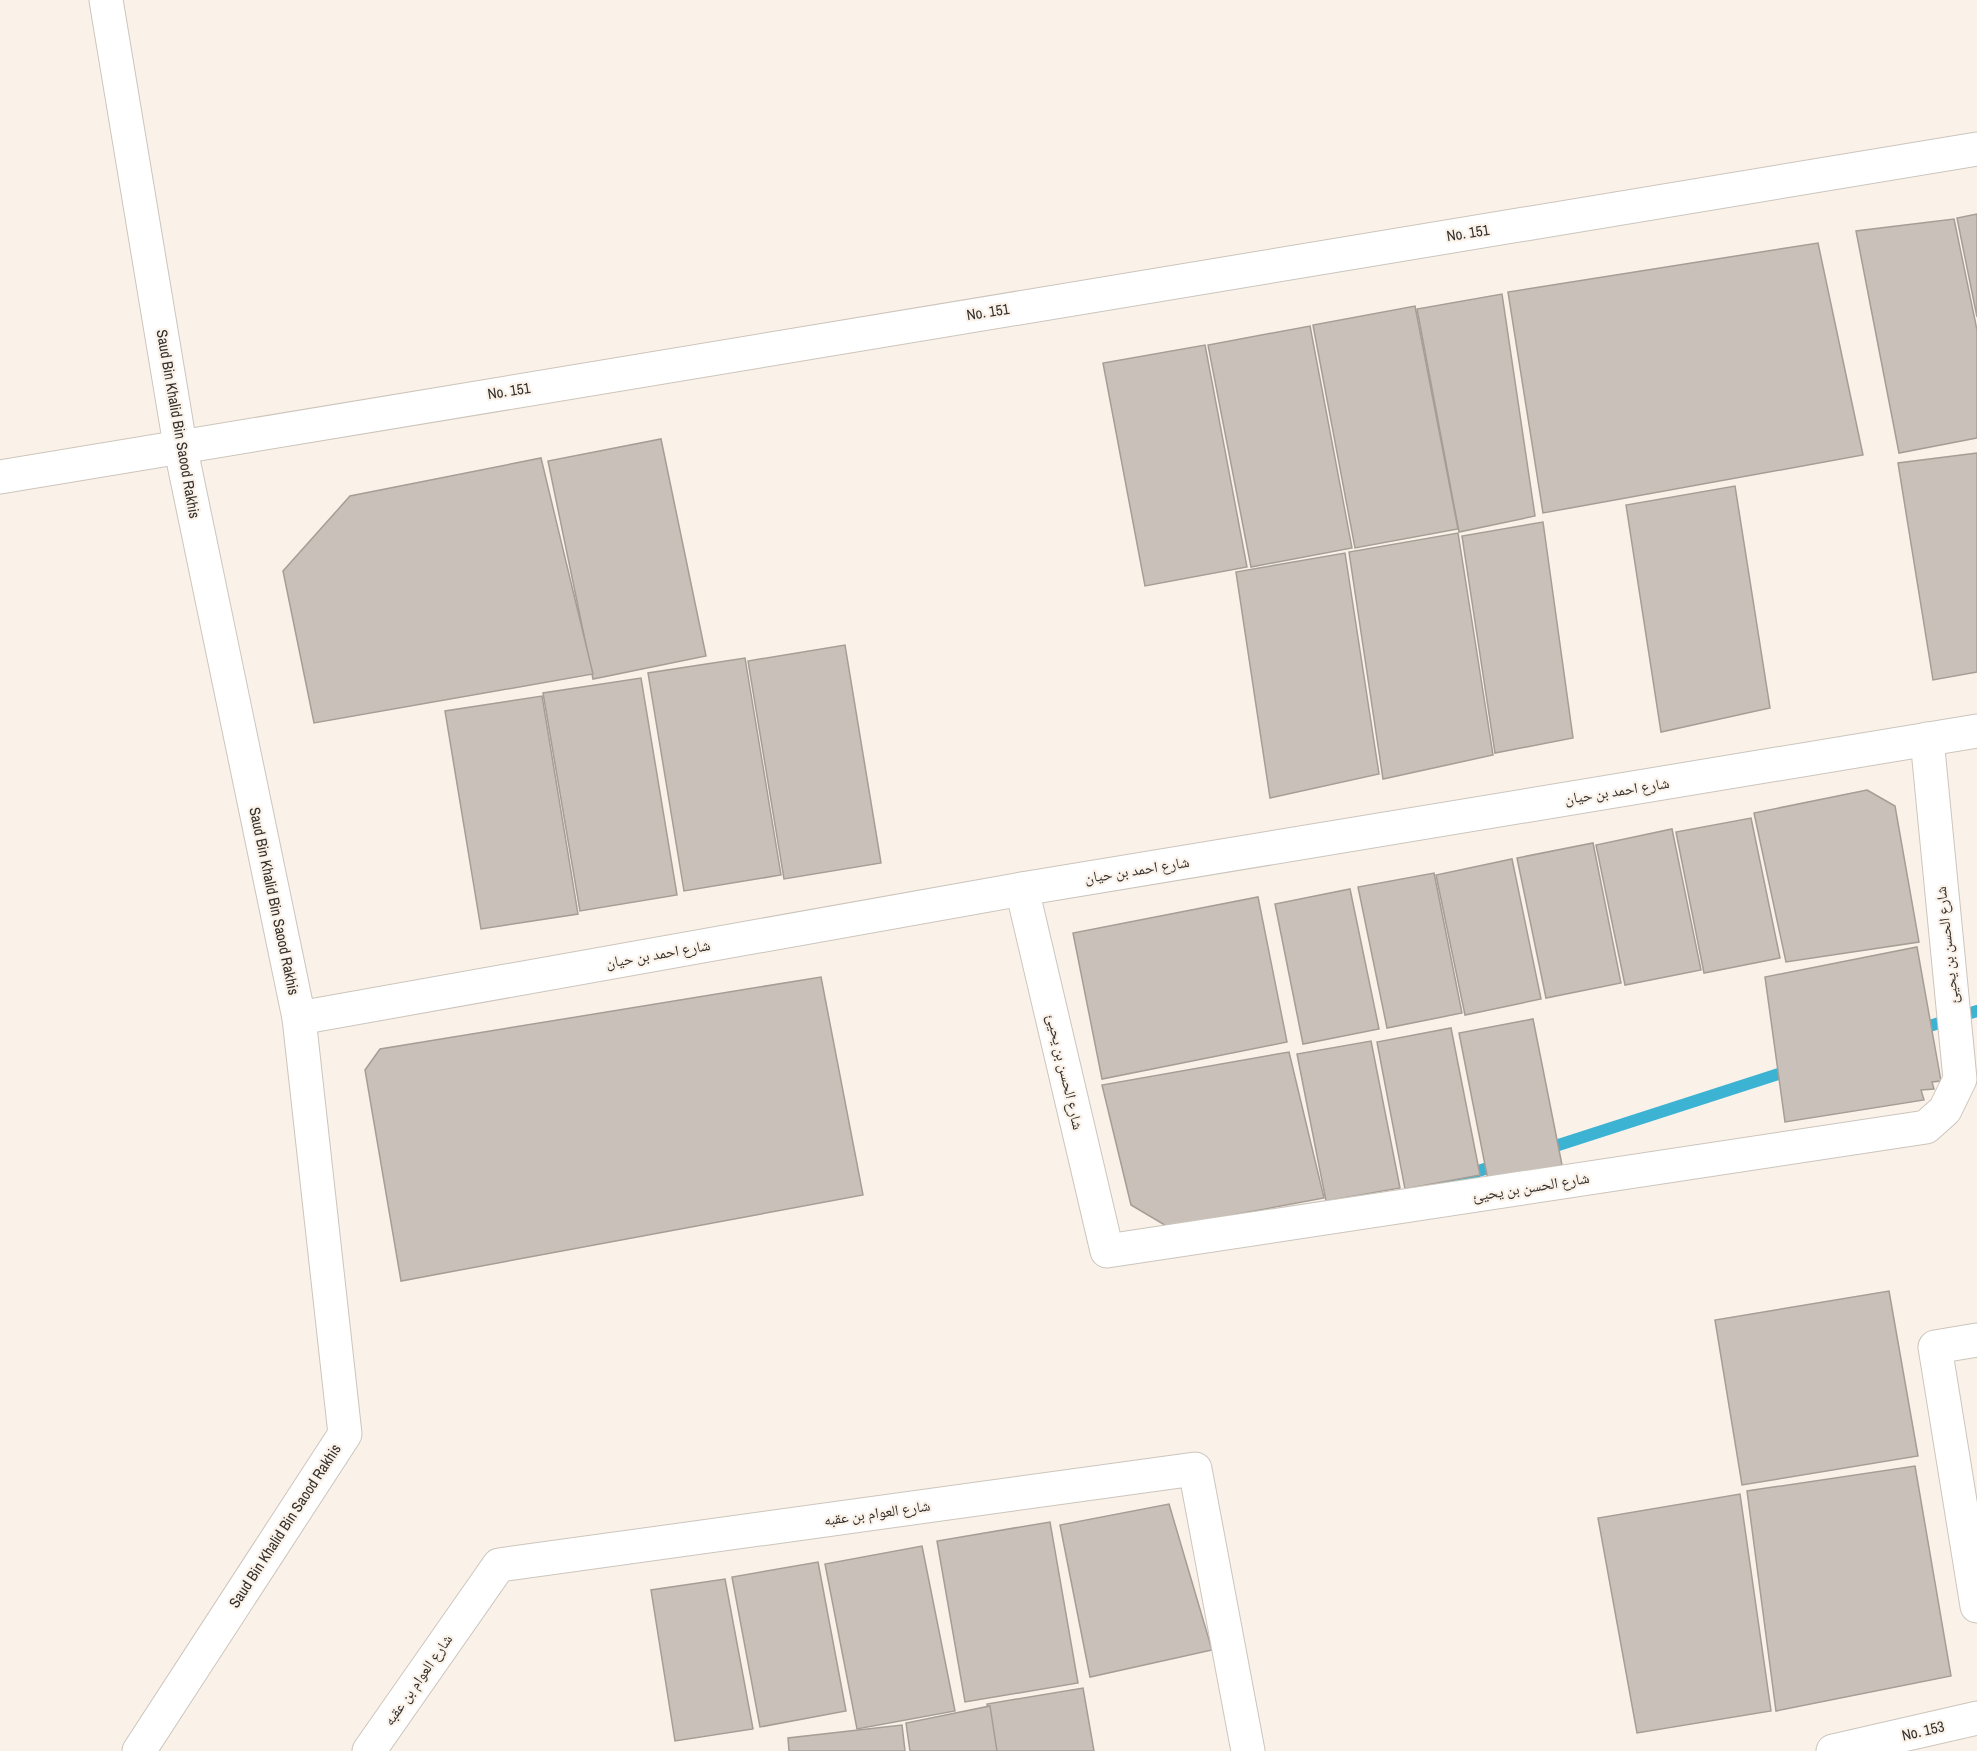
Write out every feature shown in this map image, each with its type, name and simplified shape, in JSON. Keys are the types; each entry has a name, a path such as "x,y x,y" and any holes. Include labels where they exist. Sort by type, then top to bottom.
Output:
{"street":[{"name":"Saud Bin Khalid Bin Saood Rakhis","path":"106,0 180,445 299,1018 345,1434 139,1751"},
{"name":"No. 151","path":"0,477 180,445 1977,149"},
{"name":"شارع احمد بن حيان","path":"299,1018 1022,889 1977,731"},
{"name":"شارع الحسن بن يحيئ","path":"1022,889 1107,1251 1926,1127 1945,1110 1960,1079 1927,740"},
{"path":"1977,1340 1935,1347 1977,1606"},
{"name":"شارع العوام بن عقبه","path":"369,1751 499,1565 1195,1469 1248,1751"},
{"name":"No. 153","path":"1833,1751 1977,1718"}],"building":[{"path":"1977,214 1977,317 1957,218"},
{"path":"1954,219 1977,330 1977,438 1899,453 1856,231"},
{"path":"1818,243 1863,455 1543,513 1508,292"},
{"path":"1502,294 1535,516 1459,532 1417,309"},
{"path":"1415,306 1458,529 1355,548 1313,325"},
{"path":"1310,326 1352,548 1251,567 1208,345"},
{"path":"1205,345 1247,567 1145,586 1103,363"},
{"path":"661,439 706,656 593,679 548,461"},
{"path":"1977,453 1977,672 1933,680 1898,463"},
{"path":"541,458 593,674 314,723 283,571 350,496"},
{"path":"1735,486 1770,708 1661,732 1626,505"},
{"path":"1543,522 1573,738 1495,753 1462,536"},
{"path":"1458,533 1493,755 1383,779 1349,552"},
{"path":"1345,553 1379,774 1270,798 1236,572"},
{"path":"845,645 881,863 784,879 748,661"},
{"path":"745,658 781,875 684,891 648,673"},
{"path":"641,678 677,895 580,911 543,693"},
{"path":"542,696 578,914 481,929 445,711"},
{"path":"1867,790 1895,806 1919,942 1786,962 1754,813"},
{"path":"1751,818 1780,958 1704,973 1676,832"},
{"path":"1672,829 1701,970 1625,985 1596,845"},
{"path":"1593,843 1621,983 1546,998 1517,858"},
{"path":"1512,859 1541,999 1465,1015 1436,875"},
{"path":"1434,873 1462,1013 1387,1028 1358,887"},
{"path":"1350,889 1379,1029 1303,1044 1275,904"},
{"path":"1258,897 1287,1042 1102,1079 1073,933"},
{"path":"1917,947 1941,1081 1932,1082 1934,1089 1921,1090 1924,1100 1785,1122 1765,977"},
{"path":"821,977 863,1195 401,1281 365,1070 380,1049"},
{"path":"1533,1019 1562,1165 1488,1180 1459,1033"},
{"path":"1451,1028 1480,1175 1405,1189 1377,1042"},
{"path":"1371,1041 1400,1188 1326,1201 1297,1054"},
{"path":"1289,1052 1324,1198 1168,1227 1131,1205 1102,1085"},
{"path":"1889,1291 1918,1456 1742,1485 1715,1320"},
{"path":"1915,1466 1951,1676 1776,1711 1747,1491"},
{"path":"1740,1494 1771,1711 1637,1733 1598,1518"},
{"path":"1169,1504 1212,1650 1090,1677 1060,1525"},
{"path":"1050,1522 1078,1683 965,1702 937,1541"},
{"path":"922,1546 955,1711 857,1729 825,1564"},
{"path":"818,1562 846,1711 760,1727 732,1577"},
{"path":"725,1579 753,1729 675,1741 651,1590"},
{"path":"1083,1688 1094,1751 995,1751 987,1704"},
{"path":"990,1706 997,1751 910,1751 906,1723"},
{"path":"902,1725 905,1751 789,1751 788,1738"}],"waterway":[{"path":"1917,1030 1977,1011"},
{"path":"1543,1150 1794,1069"},
{"path":"1423,1189 1500,1164"}]}
